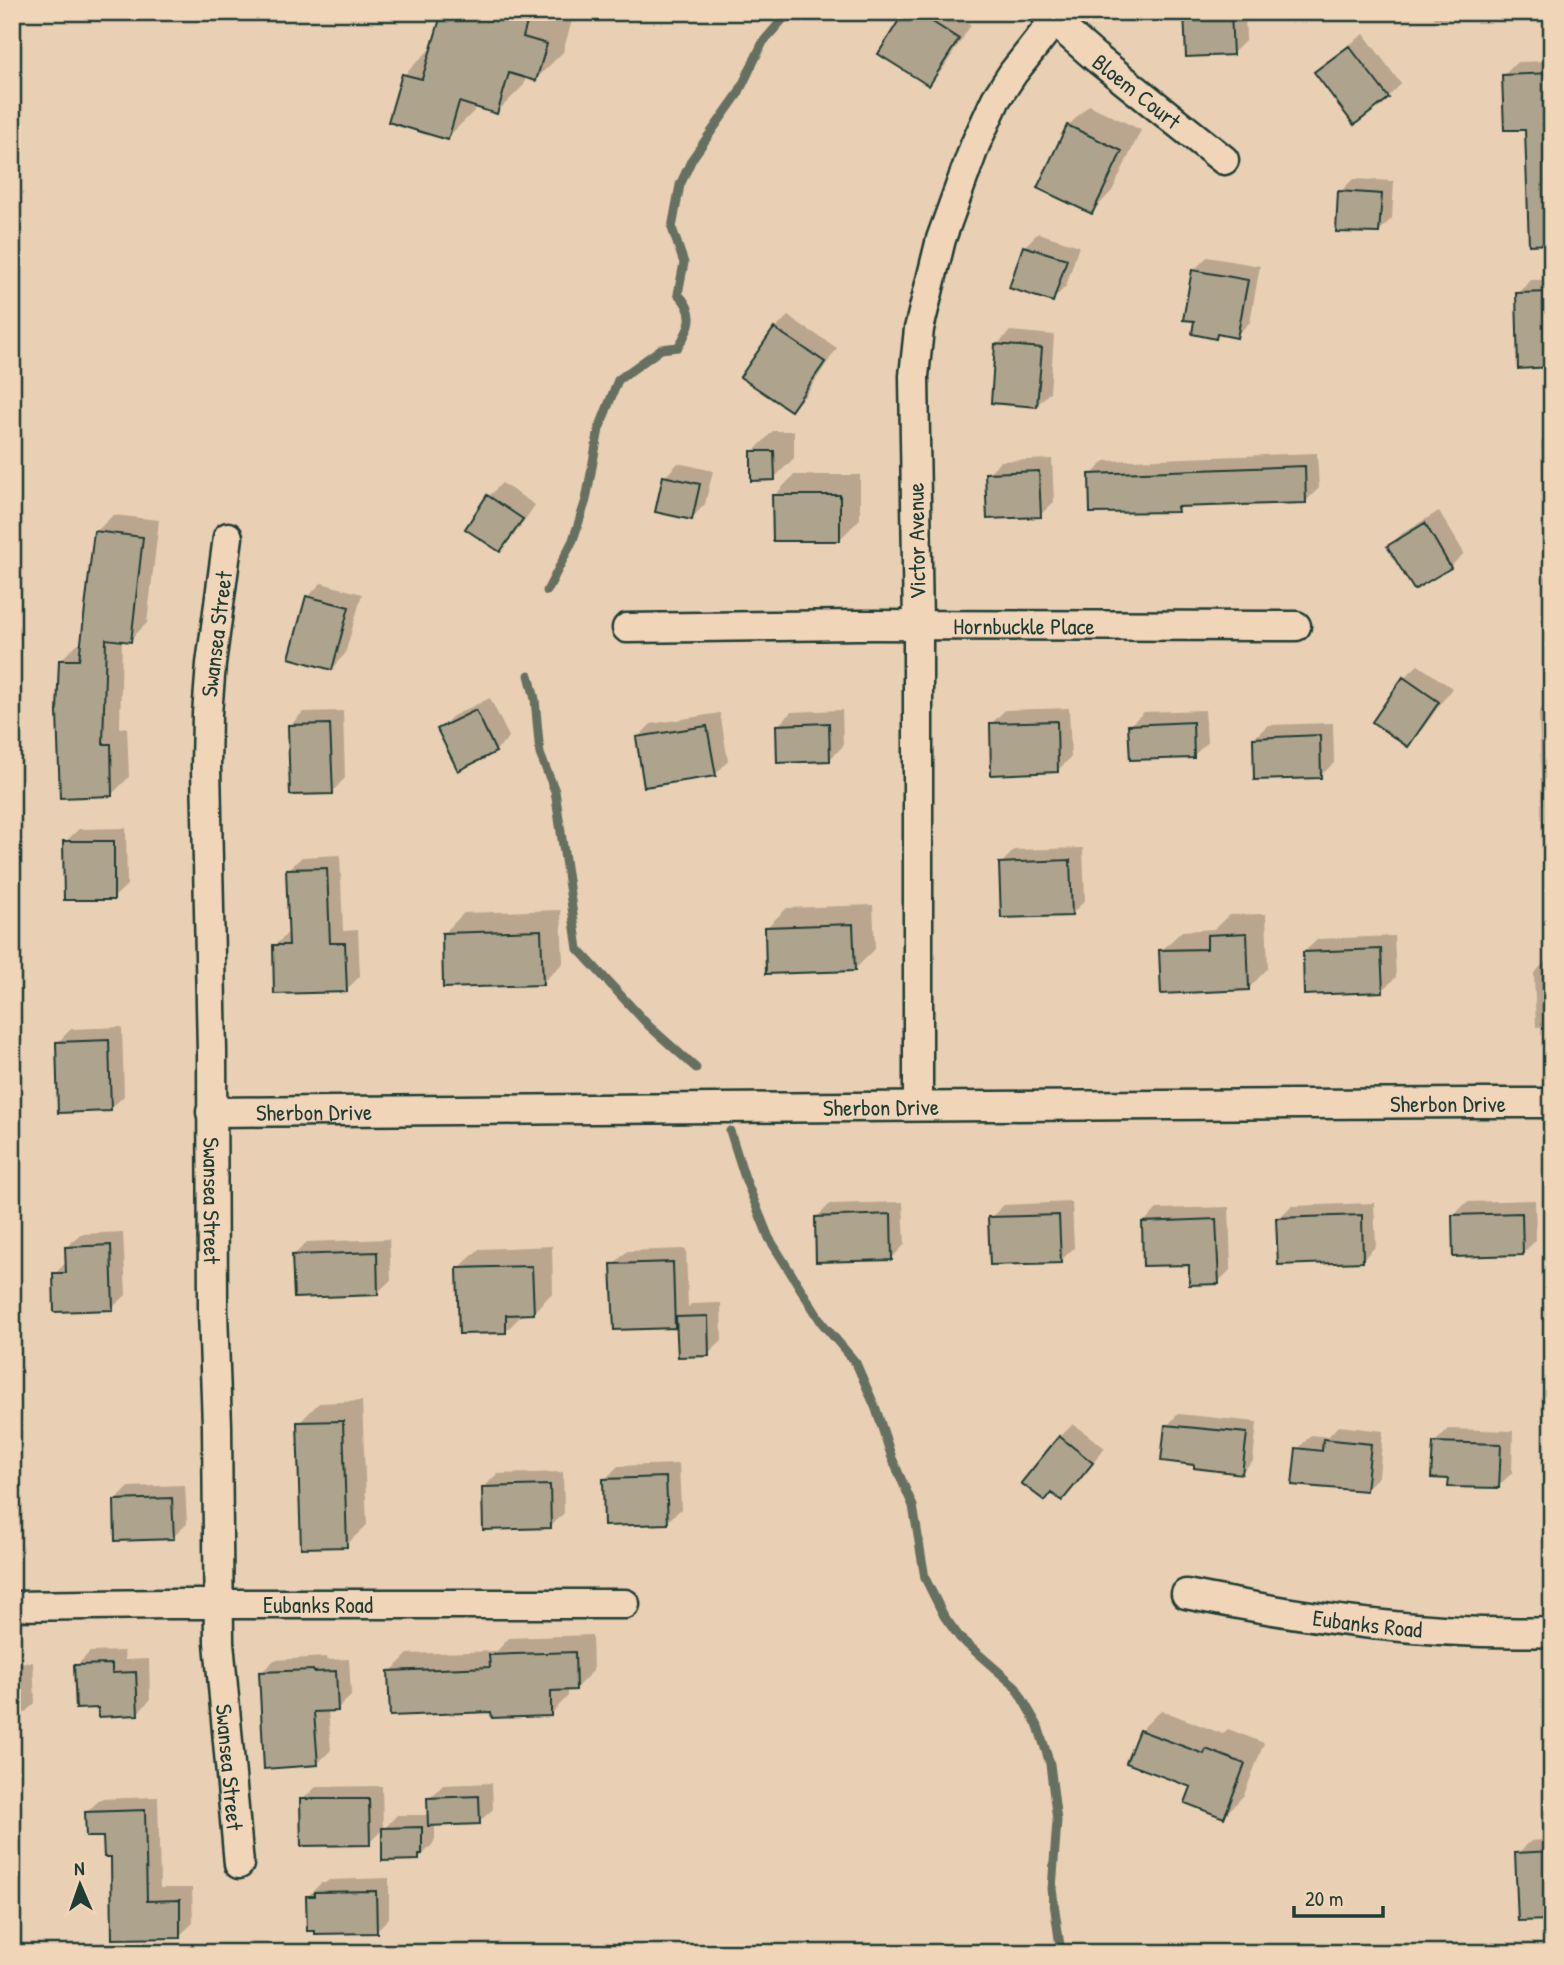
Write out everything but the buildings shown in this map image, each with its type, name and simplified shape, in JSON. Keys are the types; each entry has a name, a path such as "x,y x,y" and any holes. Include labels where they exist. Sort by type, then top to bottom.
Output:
{"street":[{"name":"Bloem Court","path":"1053,15 1126,82 1224,160"},
{"name":"Victor Avenue","path":"918,1106 918,625 914,376 919,329 941,240 975,145 996,99 1053,15"},
{"name":"Swansea Street","path":"228,537 216,618 207,714 207,781 219,1642 239,1864"},
{"name":"Hornbuckle Place","path":"627,628 845,625 1296,626"},
{"name":"Sherbon Drive","path":"211,1112 1259,1102 1552,1103"},
{"name":"Eubanks Road","path":"1186,1594 1342,1622 1427,1630 1552,1632"},
{"name":"Eubanks Road","path":"12,1606 625,1604"}],"waterway":[{"path":"547,591 573,540 586,500 599,429 618,380 661,349 678,347 689,326 688,307 678,294 684,263 672,228 680,185 692,159 738,94 763,42 789,12"},
{"path":"529,675 535,699 540,754 555,791 578,949 649,1026 696,1068"},
{"path":"730,1131 769,1238 822,1323 856,1363 913,1506 925,1578 944,1616 960,1638 1015,1686 1038,1726 1050,1764 1057,1821 1052,1889 1061,1953"}]}
